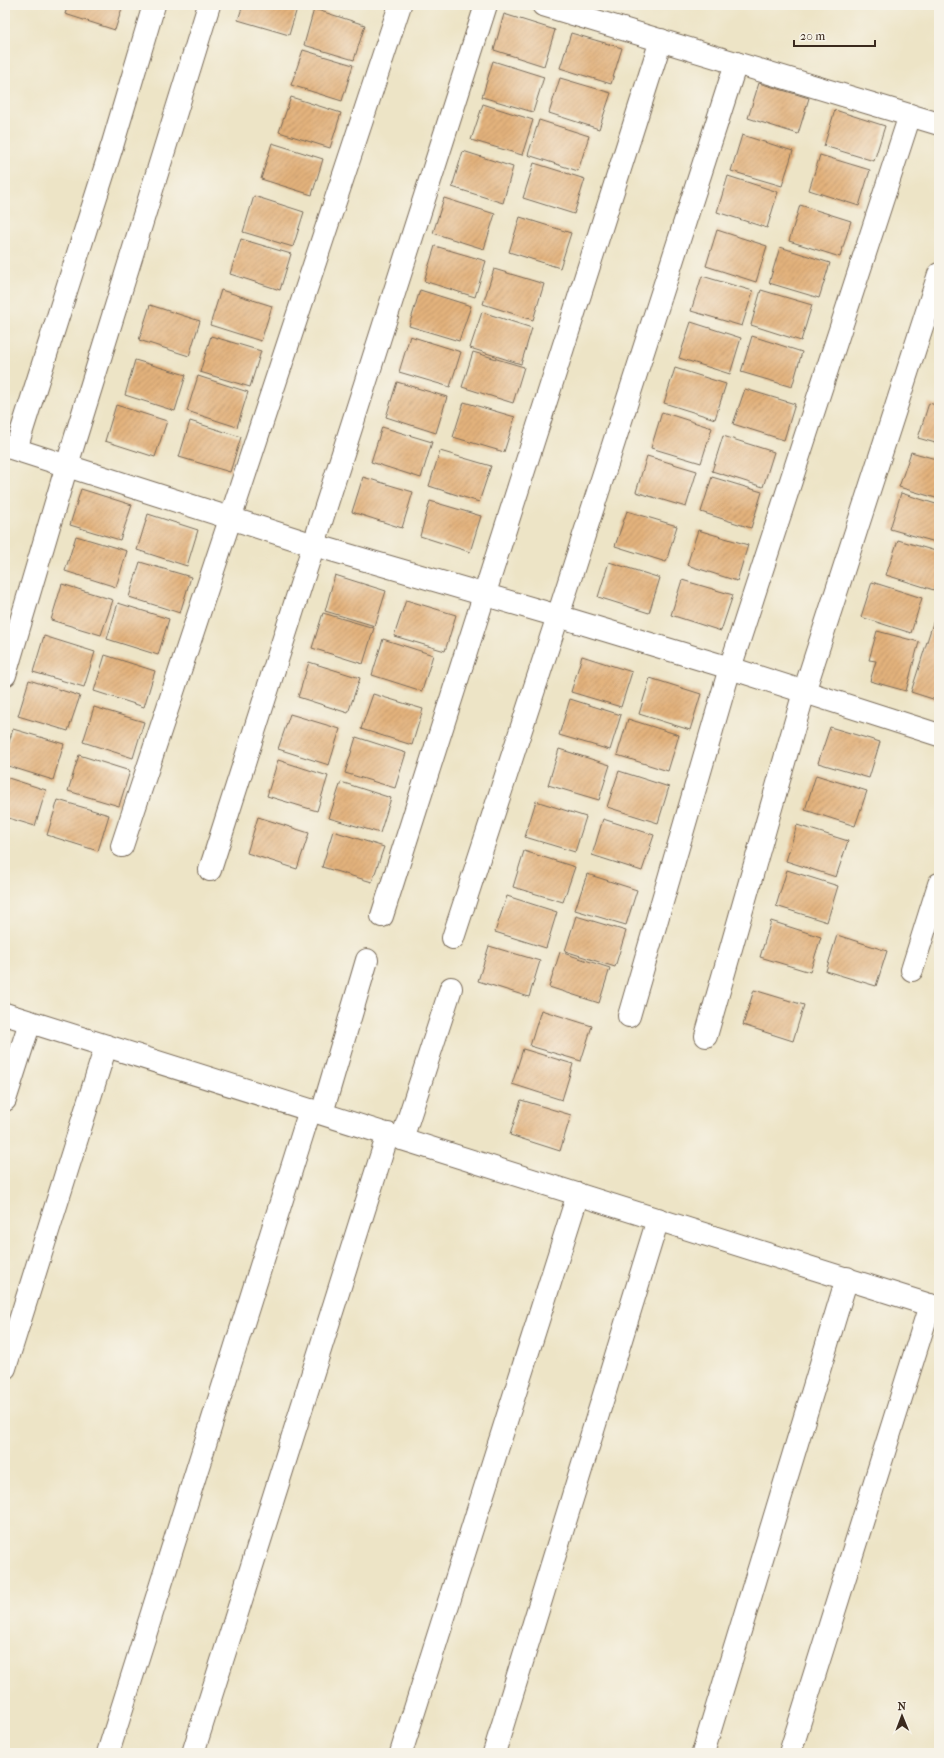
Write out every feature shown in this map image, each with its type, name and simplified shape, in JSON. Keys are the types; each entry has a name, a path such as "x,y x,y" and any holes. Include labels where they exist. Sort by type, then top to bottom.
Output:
{"street":[{"path":"154,5 110,151 11,447 230,519 314,545 486,594 730,668 939,735"},
{"path":"5,675 67,465 209,5"},
{"path":"122,846 400,5"},
{"path":"210,870 486,5"},
{"path":"543,5 939,124"},
{"path":"382,916 486,594 661,40"},
{"path":"453,938 736,63"},
{"path":"629,1016 730,668 910,115"},
{"path":"706,1036 804,692 939,274"},
{"path":"912,970 939,884"},
{"path":"108,1753 316,1112 367,960"},
{"path":"193,1753 395,1137 451,988"},
{"path":"5,1014 935,1306 790,1753"},
{"path":"5,1100 30,1022"},
{"path":"5,1368 106,1046"},
{"path":"401,1753 578,1194"},
{"path":"494,1753 658,1219"},
{"path":"704,1753 847,1278"}],"building":[{"path":"68,5 123,5 115,30 65,14"},
{"path":"243,5 298,5 289,35 238,20"},
{"path":"314,9 365,25 354,60 304,45"},
{"path":"504,14 555,30 544,66 494,50"},
{"path":"571,33 622,48 611,84 560,68"},
{"path":"303,50 353,65 342,101 291,85"},
{"path":"493,61 544,77 533,112 482,97"},
{"path":"560,78 611,93 599,129 549,113"},
{"path":"759,83 809,98 798,134 748,118"},
{"path":"291,97 341,113 330,148 279,132"},
{"path":"483,104 533,120 522,155 471,140"},
{"path":"835,110 885,126 874,161 824,146"},
{"path":"539,120 589,136 578,171 528,155"},
{"path":"742,135 793,151 782,186 731,171"},
{"path":"272,143 323,159 312,195 261,179"},
{"path":"463,151 513,167 503,203 452,187"},
{"path":"820,155 870,170 859,206 809,190"},
{"path":"534,163 585,179 574,214 523,198"},
{"path":"728,176 778,192 767,228 717,212"},
{"path":"254,196 304,212 293,247 243,232"},
{"path":"444,198 495,214 484,249 433,233"},
{"path":"800,205 851,221 840,257 789,241"},
{"path":"520,217 571,233 560,268 509,252"},
{"path":"717,230 767,246 756,282 706,266"},
{"path":"241,239 291,254 280,290 230,274"},
{"path":"435,246 486,261 475,297 424,281"},
{"path":"780,247 830,263 819,298 769,283"},
{"path":"494,269 544,284 533,320 483,304"},
{"path":"702,276 753,291 742,326 691,311"},
{"path":"221,290 272,306 261,341 210,325"},
{"path":"420,290 471,306 459,341 409,326"},
{"path":"761,290 812,305 801,341 751,325"},
{"path":"150,305 200,321 189,356 139,340"},
{"path":"482,312 532,328 521,364 470,348"},
{"path":"691,322 741,338 730,374 679,358"},
{"path":"211,336 261,351 250,387 200,372"},
{"path":"410,336 461,352 450,387 399,372"},
{"path":"752,336 802,352 792,387 741,372"},
{"path":"473,352 524,367 513,403 462,387"},
{"path":"135,360 186,375 175,411 125,395"},
{"path":"675,368 726,384 715,419 664,403"},
{"path":"198,376 248,392 237,427 187,411"},
{"path":"397,382 447,397 436,433 386,417"},
{"path":"745,389 795,404 784,440 733,424"},
{"path":"464,402 515,417 504,452 453,437"},
{"path":"929,403 939,406 939,444 918,438"},
{"path":"116,405 167,421 155,457 105,441"},
{"path":"662,412 712,428 701,463 651,448"},
{"path":"190,421 241,437 230,472 179,457"},
{"path":"382,427 432,442 421,478 371,462"},
{"path":"723,436 774,452 763,487 712,471"},
{"path":"440,451 491,466 479,502 429,486"},
{"path":"911,452 939,460 939,499 899,487"},
{"path":"647,456 697,471 686,507 636,492"},
{"path":"363,477 413,492 402,528 352,512"},
{"path":"712,477 762,492 751,528 701,512"},
{"path":"81,489 132,505 120,540 70,525"},
{"path":"901,493 939,505 939,543 890,529"},
{"path":"430,501 481,516 470,552 420,536"},
{"path":"627,511 677,526 666,562 615,546"},
{"path":"148,514 198,530 187,566 137,550"},
{"path":"698,530 748,545 737,581 687,565"},
{"path":"76,536 127,551 116,587 65,571"},
{"path":"898,540 939,552 939,584 937,591 886,575"},
{"path":"140,562 191,577 180,613 129,597"},
{"path":"609,562 660,578 649,613 598,597"},
{"path":"335,575 386,591 375,626 325,611"},
{"path":"682,580 733,595 721,631 671,615"},
{"path":"872,582 922,598 911,633 861,617"},
{"path":"62,584 113,600 101,635 51,620"},
{"path":"406,600 456,615 445,651 394,636"},
{"path":"118,603 169,619 158,655 107,639"},
{"path":"939,604 939,701 911,692"},
{"path":"323,613 374,628 363,664 312,648"},
{"path":"877,631 919,642 906,691 870,681 876,661 869,660"},
{"path":"44,636 95,652 84,687 33,672"},
{"path":"383,639 433,655 422,691 372,675"},
{"path":"105,655 155,671 144,707 94,691"},
{"path":"582,656 632,672 621,707 571,692"},
{"path":"309,662 360,678 348,713 298,697"},
{"path":"650,678 701,694 690,730 639,714"},
{"path":"29,680 80,696 68,731 18,716"},
{"path":"373,694 423,709 412,745 361,729"},
{"path":"570,699 621,715 610,750 559,735"},
{"path":"94,707 144,722 133,758 83,742"},
{"path":"290,714 340,729 329,765 278,749"},
{"path":"628,719 679,735 668,771 617,755"},
{"path":"830,727 880,742 869,778 818,763"},
{"path":"13,729 64,744 53,780 5,765 5,755"},
{"path":"356,737 406,753 395,788 345,773"},
{"path":"559,749 610,765 599,800 548,785"},
{"path":"79,755 130,771 119,806 68,791"},
{"path":"278,760 328,776 317,811 267,796"},
{"path":"619,771 669,787 658,823 607,807"},
{"path":"816,775 867,791 855,826 805,810"},
{"path":"5,777 46,790 35,826 5,817"},
{"path":"341,782 391,798 380,833 329,818"},
{"path":"58,800 109,815 98,851 47,835"},
{"path":"536,801 586,817 575,852 525,837"},
{"path":"258,817 309,833 297,869 247,853"},
{"path":"603,819 654,835 642,871 592,855"},
{"path":"797,825 848,841 836,877 786,861"},
{"path":"333,831 384,847 372,882 322,867"},
{"path":"524,851 575,867 563,902 513,887"},
{"path":"787,870 838,886 827,922 776,906"},
{"path":"587,874 637,890 626,925 575,910"},
{"path":"507,896 557,912 546,948 495,932"},
{"path":"576,916 626,931 615,967 565,951"},
{"path":"771,921 821,937 810,972 760,957"},
{"path":"837,935 887,951 876,986 826,971"},
{"path":"489,946 540,961 529,997 478,981"},
{"path":"560,952 610,968 599,1003 549,987"},
{"path":"754,990 804,1005 793,1041 743,1025"},
{"path":"541,1010 592,1026 581,1061 530,1046"},
{"path":"523,1049 573,1064 562,1100 512,1084"},
{"path":"521,1100 571,1115 560,1151 510,1135"}]}
